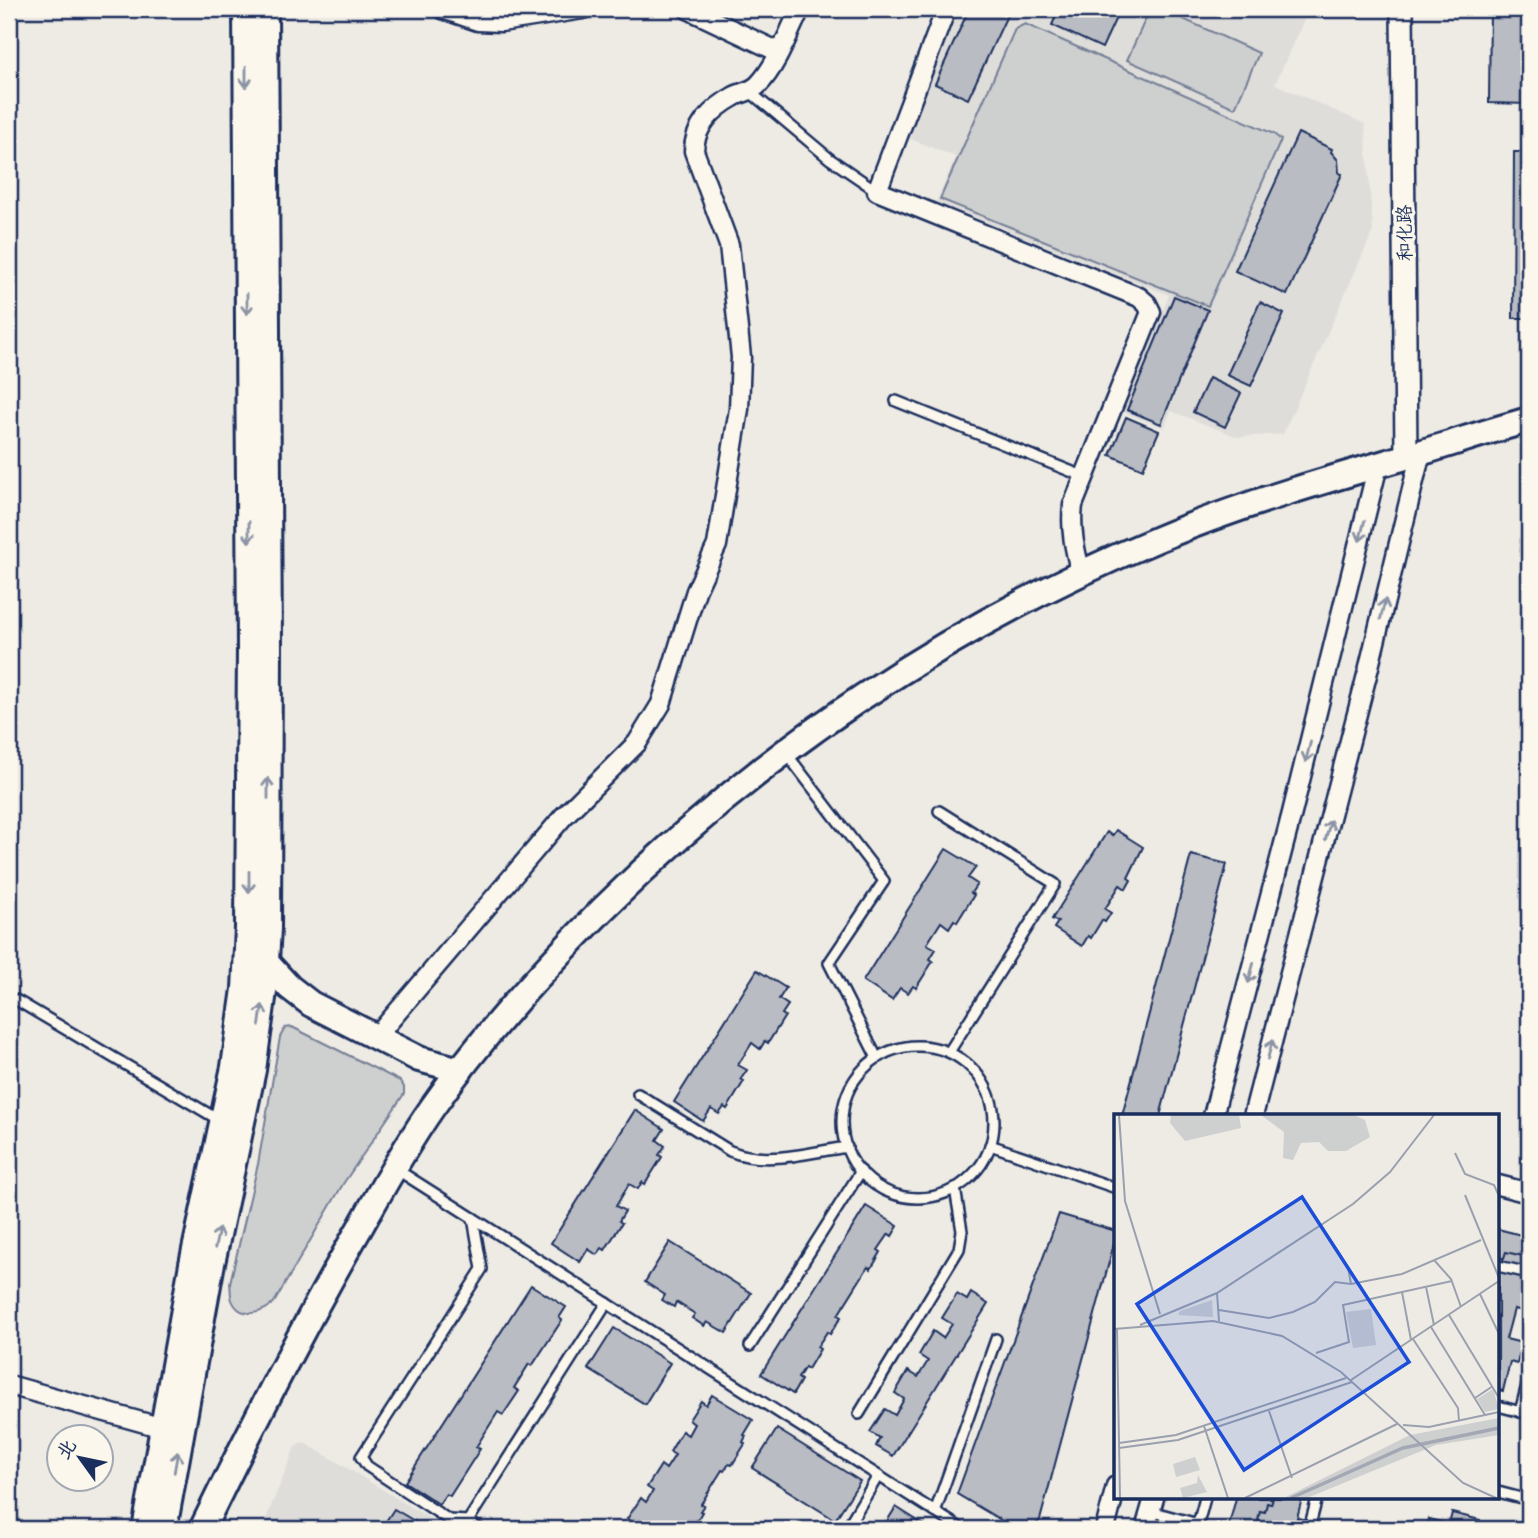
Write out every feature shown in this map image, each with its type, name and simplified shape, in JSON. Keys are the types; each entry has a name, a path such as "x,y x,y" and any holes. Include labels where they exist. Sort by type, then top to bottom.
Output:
{"main road":[{"path":"145,1529 192,1264 234,1067 245,989 248,928 250,648 246,9"},
{"path":"164,1529 211,1268 253,1070 266,962 269,648 265,9"},
{"path":"202,1529 305,1324 430,1110 460,1070 558,954 699,819 822,723 903,671 1007,610 1081,574 1210,519 1529,420"},
{"path":"266,962 311,1004 419,1059 460,1070"}],"street":[{"path":"443,9 478,21 501,22 583,9"},
{"path":"688,9 779,52"},
{"path":"376,1037 554,827 637,743 661,704 696,591 717,545 739,409 741,357 729,245 694,151 694,144 697,132 708,116 734,96 758,85 779,52 800,9"},
{"path":"946,9 877,191 1139,297 1151,312 1073,505 1070,525 1081,574"},
{"name":"和化路","path":"1402,9 1414,454"},
{"path":"1254,1114 1368,671 1414,454"},
{"path":"1216,1114 1378,465"},
{"path":"1500,1186 1529,1193"},
{"path":"9,1385 163,1428"},
{"path":"1105,1529 1114,1494"},
{"path":"1145,1529 1152,1505"}],"lane":[{"path":"749,91 831,159 877,191"},
{"path":"896,401 1085,477"},
{"path":"785,751 884,881 829,963 877,1058"},
{"path":"939,811 1055,884 949,1052"},
{"path":"16,1000 222,1122"},
{"path":"930,1046 949,1052 967,1063 984,1084 991,1098 994,1114 990,1145 975,1172 955,1188 934,1196 903,1196 874,1184 861,1171 847,1147 843,1124 845,1102 857,1077 877,1058 902,1048 930,1046"},
{"path":"638,1094 743,1157 759,1159 847,1147"},
{"path":"990,1145 1114,1187"},
{"path":"394,1168 962,1529"},
{"path":"750,1346 861,1171"},
{"path":"859,1414 959,1249 962,1231 955,1188"},
{"path":"473,1218 482,1269 361,1457 367,1466 449,1520 468,1521 480,1529"},
{"path":"1500,1266 1529,1273"},
{"path":"468,1521 607,1303"},
{"path":"936,1512 996,1339"},
{"path":"1500,1407 1525,1413 1529,1377"},
{"path":"846,1529 878,1476"},
{"path":"1500,1493 1529,1500"},
{"path":"1152,1505 1198,1524 1204,1500"},
{"path":"1309,1529 1316,1500"}],"shaded area":[{"path":"959,9 1309,9 1275,84 1365,124 1373,231 1283,434 1238,437 1171,411 1164,428 1123,412 1169,295 936,202 956,157 908,138"},
{"path":"1150,9 1161,9 1259,53 1235,108 1127,60"},
{"path":"1025,24 1274,134 1281,140 1208,306 940,199 1015,29"},
{"path":"292,1027 400,1081 404,1094 343,1184 275,1301 259,1312 246,1313 232,1300 230,1283 258,1164 280,1037 285,1028"},
{"path":"303,1442 447,1529 262,1529 295,1447"}],"building":[{"path":"969,9 1010,9 968,99 935,84"},
{"path":"1059,9 1120,9 1102,48 1052,25"},
{"path":"1490,9 1529,9 1529,104 1489,103"},
{"path":"1298,133 1332,149 1331,152 1338,160 1339,173 1342,174 1287,295 1235,271"},
{"path":"1514,152 1529,152 1529,318 1513,318"},
{"path":"1174,296 1208,310 1161,424 1127,410"},
{"path":"1260,302 1284,314 1251,386 1227,375"},
{"path":"1209,378 1241,393 1225,427 1193,412"},
{"path":"1126,417 1159,431 1143,469 1110,455"},
{"path":"1116,830 1143,847 1128,878 1131,880 1126,889 1120,885 1105,909 1111,913 1105,922 1102,920 1091,938 1088,936 1082,946 1054,928 1058,922 1052,919 1107,832 1112,836"},
{"path":"946,849 976,867 968,878 977,884 971,893 974,895 957,922 954,920 949,928 941,922 927,944 936,949 930,959 933,961 916,988 913,986 908,993 900,988 892,1000 863,981"},
{"path":"1191,855 1227,864 1161,1114 1123,1114"},
{"path":"757,970 786,988 779,999 788,1005 782,1014 785,1016 768,1043 765,1041 760,1049 752,1043 738,1065 747,1070 741,1079 744,1081 727,1109 724,1107 719,1114 711,1109 703,1121 674,1102"},
{"path":"635,1110 664,1129 657,1140 665,1146 659,1155 662,1157 645,1184 642,1182 638,1189 629,1184 616,1206 625,1211 619,1221 622,1223 605,1250 602,1248 597,1255 588,1249 580,1262 551,1243"},
{"path":"866,1206 898,1226 878,1250 881,1252 871,1269 868,1267 838,1315 841,1317 830,1334 827,1332 817,1347 820,1349 808,1369 805,1367 798,1378 801,1380 793,1394 761,1374"},
{"path":"1059,1214 1114,1230 1114,1243 1040,1520 1031,1529 1016,1529 957,1494"},
{"path":"1500,1230 1529,1237 1529,1265 1500,1258"},
{"path":"670,1242 751,1293 726,1333 707,1322 704,1326 692,1318 695,1314 676,1302 674,1307 662,1300 665,1295 645,1282"},
{"path":"1506,1252 1527,1257 1523,1271 1529,1272 1529,1312 1514,1309 1506,1339 1522,1343 1517,1364 1510,1362 1503,1391 1500,1390 1500,1269"},
{"path":"531,1285 566,1307 559,1318 562,1320 514,1388 519,1391 503,1415 498,1412 476,1447 480,1449 450,1496 446,1494 439,1504 405,1482"},
{"path":"971,1293 988,1304 893,1456 876,1446 880,1438 870,1432 885,1409 895,1415 904,1399 895,1393 908,1371 918,1377 928,1361 919,1355 933,1331 943,1338 952,1324 942,1318 957,1294 967,1300"},
{"path":"614,1328 670,1363 645,1404 588,1369"},
{"path":"712,1395 753,1420 744,1435 745,1444 732,1465 729,1464 722,1470 701,1504 704,1505 700,1511 702,1512 692,1529 629,1529 633,1523 627,1519 641,1498 646,1502 653,1491 647,1487 661,1465 666,1469 675,1455 670,1452 682,1431 688,1435 694,1424 689,1420 701,1401 706,1405"},
{"path":"777,1429 860,1481 835,1520 752,1468"},
{"path":"1235,1500 1292,1500 1285,1529 1228,1529"},
{"path":"1272,1500 1302,1500 1297,1518 1304,1519 1301,1529 1261,1529 1262,1522 1258,1521 1260,1511 1265,1512 1267,1503 1271,1504"},
{"path":"896,1507 929,1528 882,1529"},
{"path":"394,1509 428,1529 381,1529"},
{"path":"1452,1513 1480,1520 1478,1529 1426,1529 1429,1519 1449,1524"}]}
